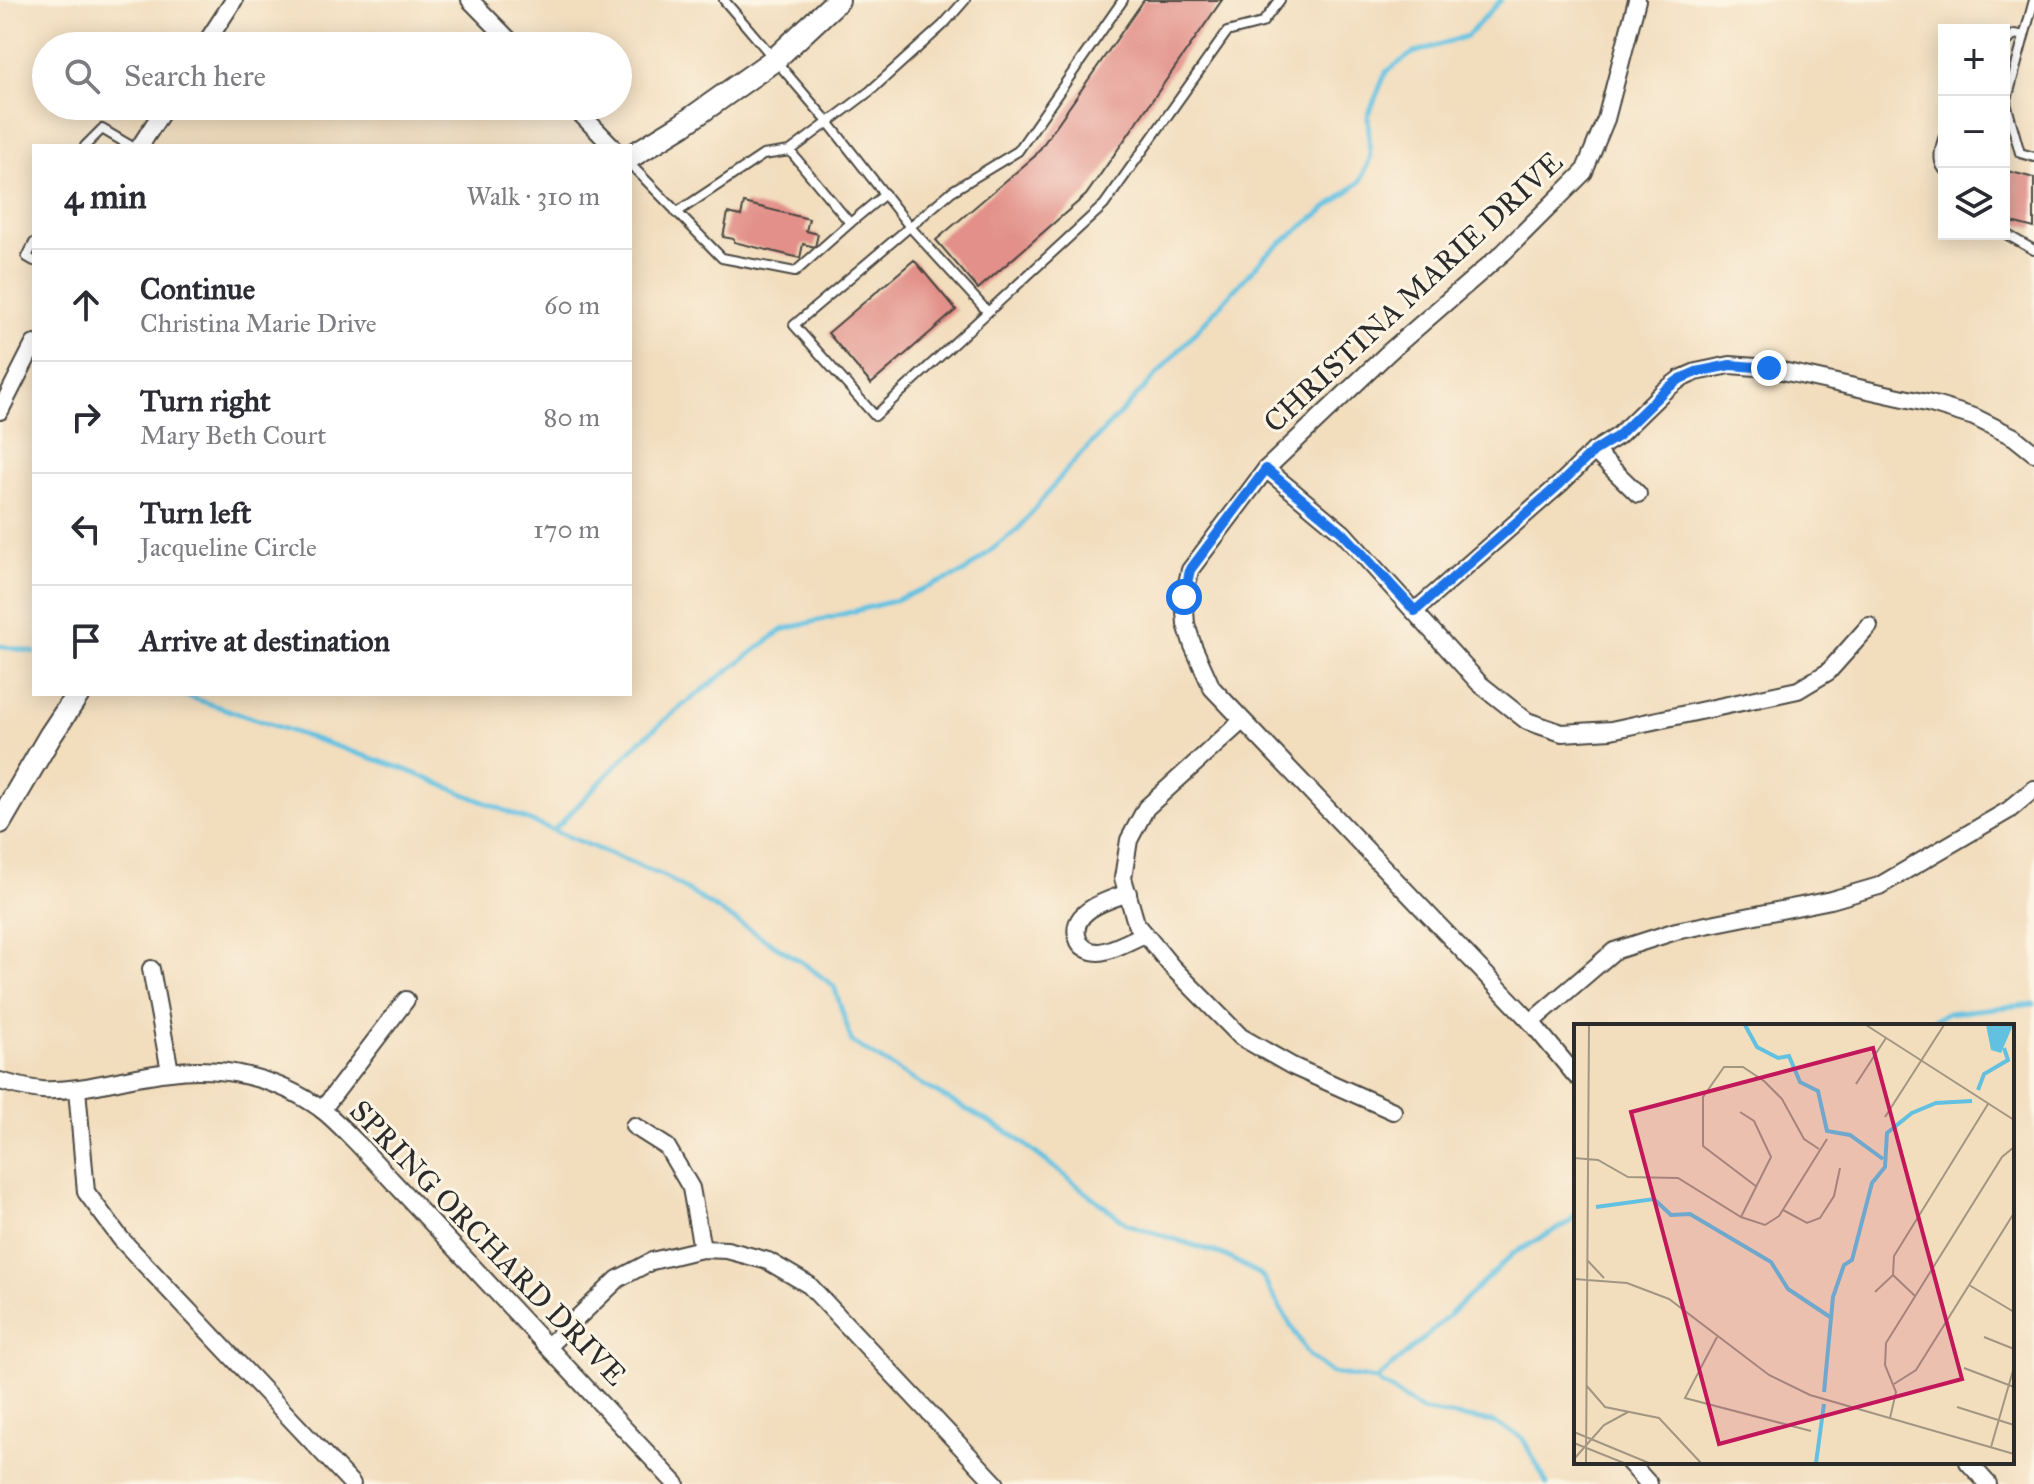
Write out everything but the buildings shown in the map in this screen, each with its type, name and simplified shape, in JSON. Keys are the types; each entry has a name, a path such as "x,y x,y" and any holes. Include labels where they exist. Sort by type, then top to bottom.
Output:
{"main road":[{"path":"632,156 682,125 774,60 838,0"},
{"path":"0,822 77,696"}],"street":[{"path":"213,32 234,0"},
{"path":"470,0 501,32"},
{"name":"CHRISTINA MARIE DRIVE","path":"1574,1074 1531,1022 1212,688 1186,624 1184,597 1190,570 1266,469 1389,352 1504,252 1584,172 1606,119 1637,0"},
{"path":"141,144 157,120"},
{"path":"587,120 610,144"},
{"path":"0,411 32,348"},
{"path":"1415,611 1594,451 1618,436 1664,391 1696,372 1730,365 1769,368 1931,404 1974,417 2014,437 2034,453"},
{"path":"1594,451 1638,494"},
{"path":"1266,469 1343,533 1480,684 1527,721 1562,733 1611,730 1798,690 1828,672 1869,626"},
{"path":"1242,721 1146,808 1129,840 1123,878 1136,923 1172,967 1241,1037 1292,1066 1393,1111"},
{"path":"1531,1022 1614,951 1676,931 1831,900 1879,886 2009,810 2034,789"},
{"path":"1128,893 1092,908 1080,918 1076,926 1077,938 1080,944 1099,953 1145,934"},
{"path":"151,969 170,1071"},
{"path":"322,1110 406,1000"},
{"name":"SPRING ORCHARD DRIVE","path":"0,1081 29,1089 77,1089 170,1071 201,1070 245,1075 286,1089 322,1110 357,1143 676,1484"},
{"path":"77,1089 86,1192 121,1239 352,1484"},
{"path":"634,1126 667,1147 691,1188 702,1249"},
{"path":"548,1346 618,1279 652,1261 702,1249 727,1250 768,1261 809,1285 996,1484"},
{"path":"1631,1464 1649,1484"},
{"path":"1970,1464 1988,1484"}],"lane":[{"path":"724,0 828,122 910,227 987,311"},
{"path":"676,213 763,155 790,151 870,91 943,25 965,0"},
{"path":"1123,0 1018,151 952,191 794,325 875,416 1104,205 1227,32 1262,23 1280,0"},
{"path":"2010,71 2034,0"},
{"path":"2010,39 2015,34 2024,36"},
{"path":"2007,96 2020,153 2034,157"},
{"path":"87,144 102,129 128,144"},
{"path":"790,151 850,223"},
{"path":"632,166 722,258 795,272 885,194"},
{"path":"2010,236 2034,250"}],"waterway":[{"path":"554,830 640,741 782,630 893,601 963,573 1019,528 1069,467 1267,254 1360,182 1370,159 1368,116 1386,72 1413,53 1467,36 1501,0"},
{"path":"0,646 32,652"},
{"path":"186,696 404,769 666,877 803,963 834,986 852,1042 1011,1134 1127,1224 1224,1255 1261,1275 1309,1356 1332,1373 1376,1380 1421,1410 1492,1422 1522,1437 1547,1484"},
{"path":"1925,1024 1948,1013 2034,1004"},
{"path":"1376,1380 1514,1253 1570,1222 1574,1215"}],"route":[{"path":"1184,597 1190,570 1266,469 1343,533 1415,611 1594,451 1618,436 1680,379 1696,372 1730,365 1769,368"}]}
